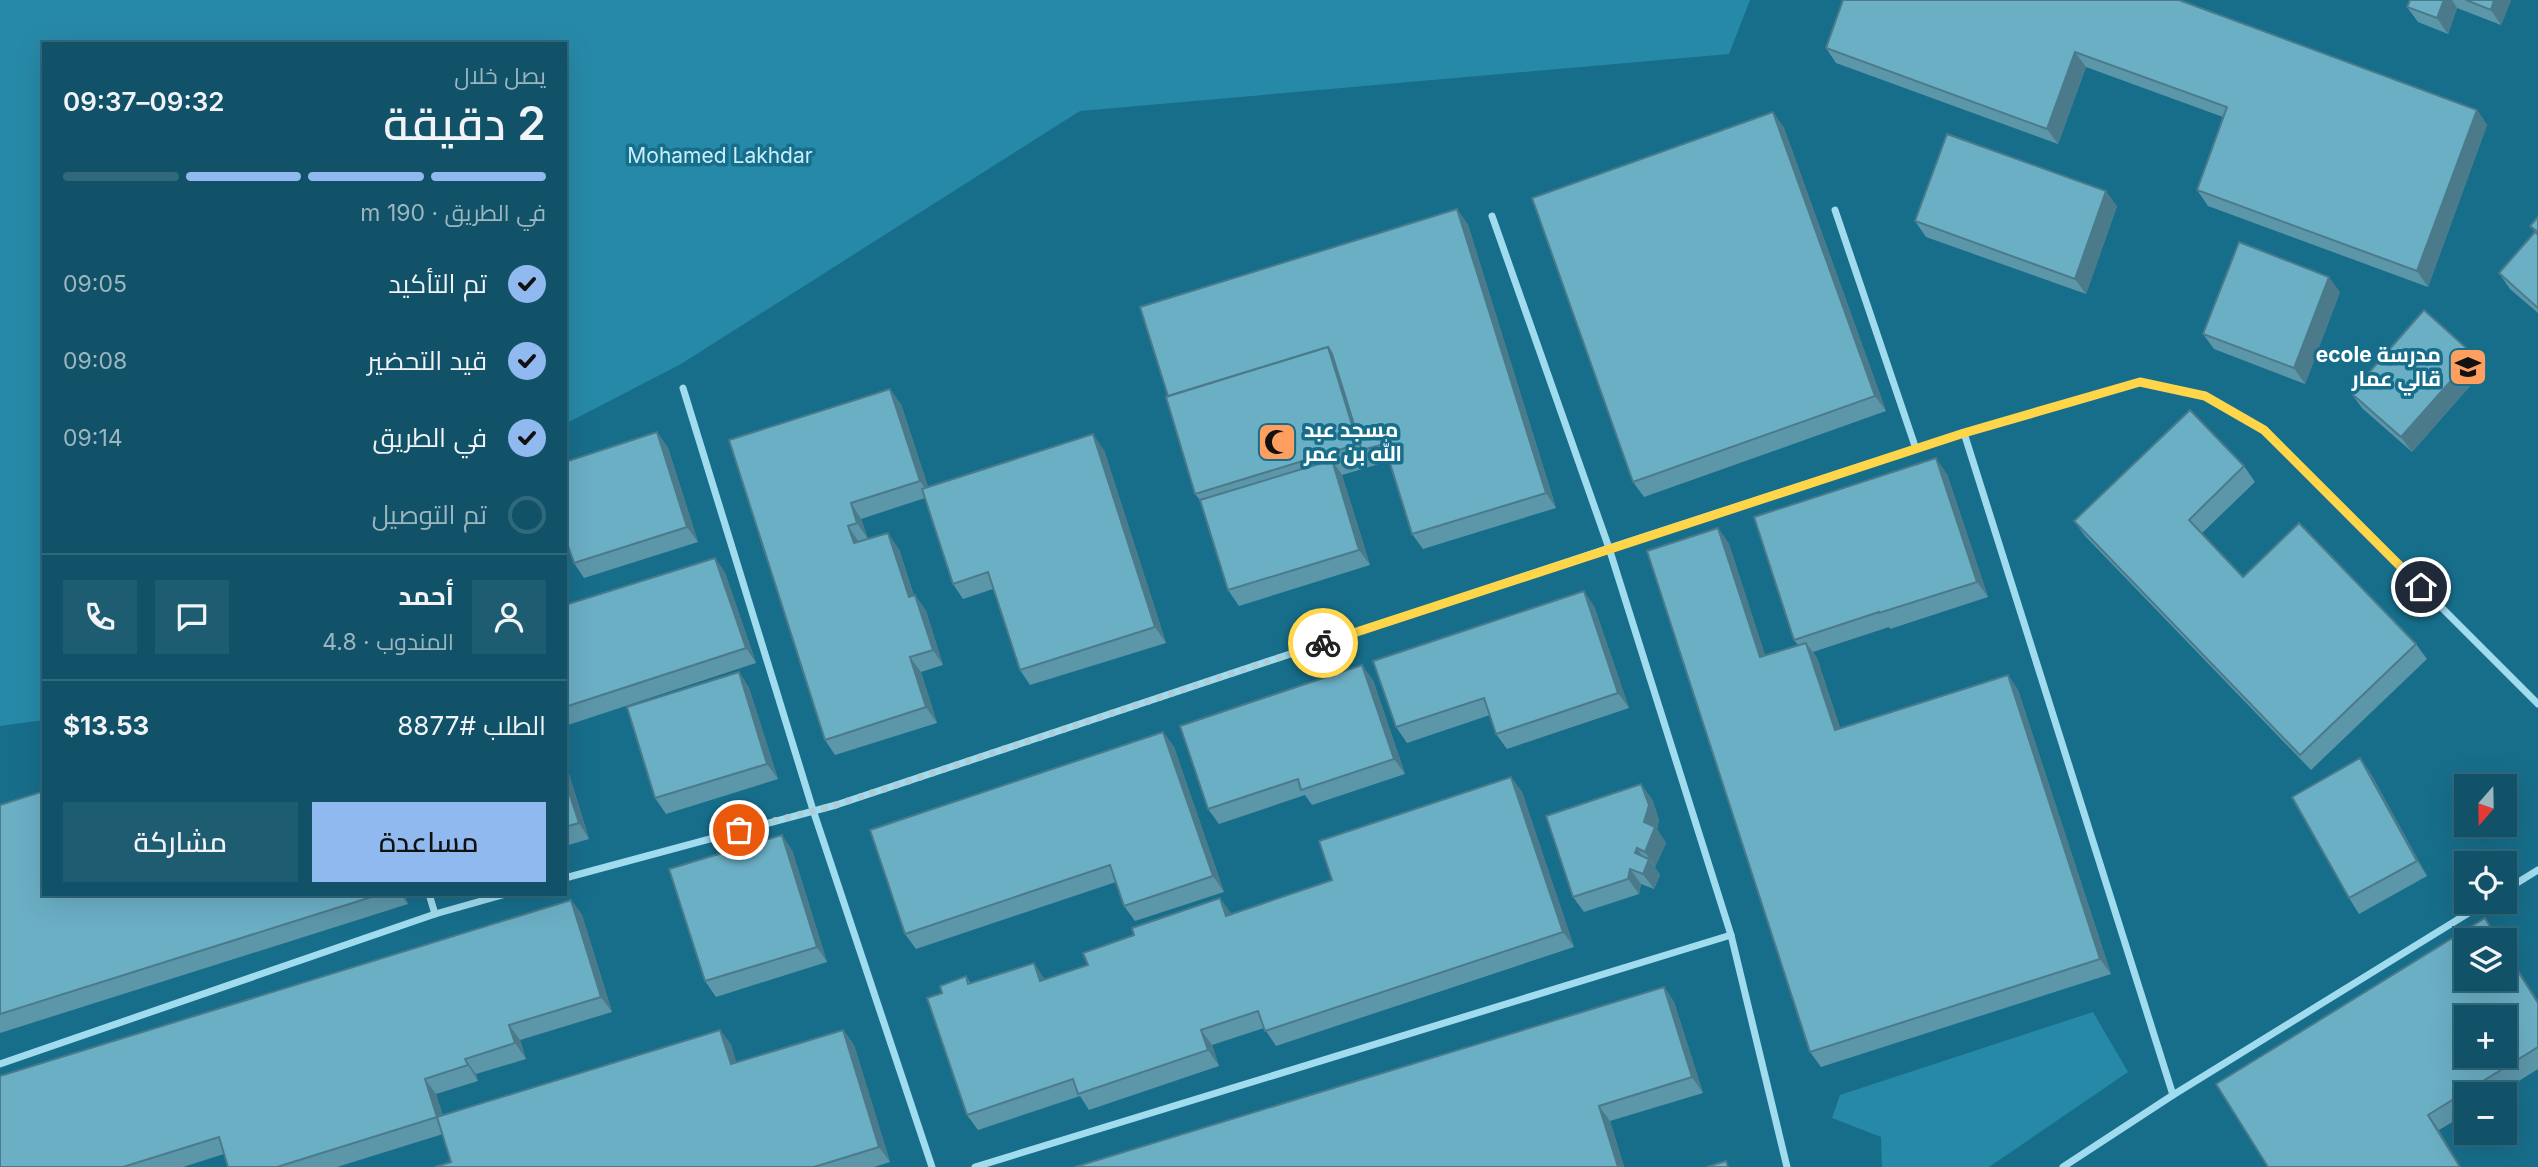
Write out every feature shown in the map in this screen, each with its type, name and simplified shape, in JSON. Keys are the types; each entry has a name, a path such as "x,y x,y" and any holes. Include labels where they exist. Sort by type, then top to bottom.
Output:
{"street":[{"path":"1835,211 1916,449"},
{"path":"1492,216 1609,548 1731,935 1787,1167"},
{"path":"567,877 836,805 1609,548 1964,433 2140,382 2205,396 2264,430 2538,704"},
{"path":"683,388 813,810 932,1167"},
{"path":"1964,433 2173,1094"},
{"path":"2517,883 2538,870"},
{"path":"430,896 435,914"},
{"path":"0,1063 435,914 499,896"},
{"path":"2063,1167 2173,1094 2466,914"},
{"path":"975,1167 1731,935"}],"green space":[{"name":"Mohamed Lakhdar","path":"0,0 1750,0 1729,54 1080,111 681,364 567,423 567,42 42,42 42,720 0,726"},
{"path":"2093,1012 2128,1072 1989,1167 1882,1167 1881,1137 1832,1118 1840,1095"}],"building":[{"path":"1843,0 2179,0 2477,110 2417,271 2197,190 2227,107 2075,52 2047,129 1826,48"},
{"path":"2410,0 2444,0 2437,18 2407,7"},
{"path":"2466,0 2494,0 2491,10"},
{"path":"1773,112 1875,396 1633,482 1532,198"},
{"path":"1947,134 2106,191 2075,279 1915,221"},
{"path":"1457,209 1546,493 1412,534 1384,444 1362,450 1328,347 1168,396 1140,307"},
{"path":"2538,217 2538,232 2530,226"},
{"path":"2535,232 2538,235 2538,308 2499,273"},
{"path":"2239,242 2329,277 2294,368 2203,334"},
{"path":"2424,310 2474,355 2401,437 2351,393"},
{"name":"مسجد عبد الله بن عمر","path":"1328,347 1358,444 1195,494 1166,397"},
{"path":"890,389 920,481 851,503 857,523 848,526 854,543 888,533 909,597 915,595 933,650 910,657 926,707 825,740 729,440"},
{"path":"2190,410 2244,466 2189,520 2243,577 2299,523 2416,644 2300,755 2074,521"},
{"path":"657,432 687,527 574,563 567,543 567,461"},
{"path":"1093,434 1155,627 1020,670 988,572 953,584 922,489"},
{"path":"1936,458 1977,582 1794,640 1754,517"},
{"path":"1332,460 1359,550 1228,590 1200,500"},
{"path":"1718,528 1760,657 1806,643 1835,730 2008,675 2100,959 1810,1052 1647,551"},
{"path":"715,558 746,648 567,706 567,604"},
{"path":"1584,591 1618,693 1496,734 1484,698 1396,727 1373,661"},
{"path":"1362,665 1394,759 1301,790 1298,779 1208,809 1180,726"},
{"path":"739,672 767,764 655,798 627,707"},
{"path":"1163,732 1213,876 1124,906 1110,865 905,934 870,830"},
{"path":"2360,758 2417,861 2349,898 2292,797"},
{"path":"1511,777 1563,932 1265,1031 1258,1011 1201,1030 1208,1050 1078,1094 1073,1079 967,1115 927,998 942,993 940,986 966,976 968,984 1034,963 1040,981 1088,965 1083,953 1134,935 1132,928 1220,898 1226,916 1332,880 1319,841"},
{"path":"1641,784 1649,805 1644,822 1655,827 1645,852 1637,848 1635,853 1649,859 1643,874 1630,869 1628,879 1573,897 1546,816"},
{"path":"567,786 579,823 567,826"},
{"path":"42,792 42,896 375,896 0,1014 0,805"},
{"path":"782,835 817,947 705,981 669,869"},
{"path":"571,900 601,997 509,1025 515,1043 465,1059 468,1065 425,1079 437,1117 277,1167 228,1167 219,1137 123,1167 0,1167 0,1076"},
{"path":"2485,918 2491,928 2469,928"},
{"path":"2454,937 2454,991 2517,991 2517,970 2538,1003 2538,1047 2517,1060 2517,1005 2454,1005 2454,1068 2504,1068 2481,1082 2454,1082 2454,1099 2428,1115 2460,1167 2268,1167 2216,1084"},
{"path":"1664,987 1692,1077 1599,1106 1618,1167 1075,1167"},
{"path":"720,1030 731,1064 843,1030 879,1147 814,1167 435,1167 451,1162 437,1117"},
{"path":"1726,1161 1728,1167 1707,1167"}],"way so far":[{"path":"739,830 836,805 1323,643"}],"place":[{"name":"ecole مدرسة قالي عمار","path":"2468,367"},
{"name":"مسجد عبد الله بن عمر","path":"1277,442"}],"route":[{"path":"1323,643 1964,433 2140,382 2205,396 2264,430 2421,587"}]}
